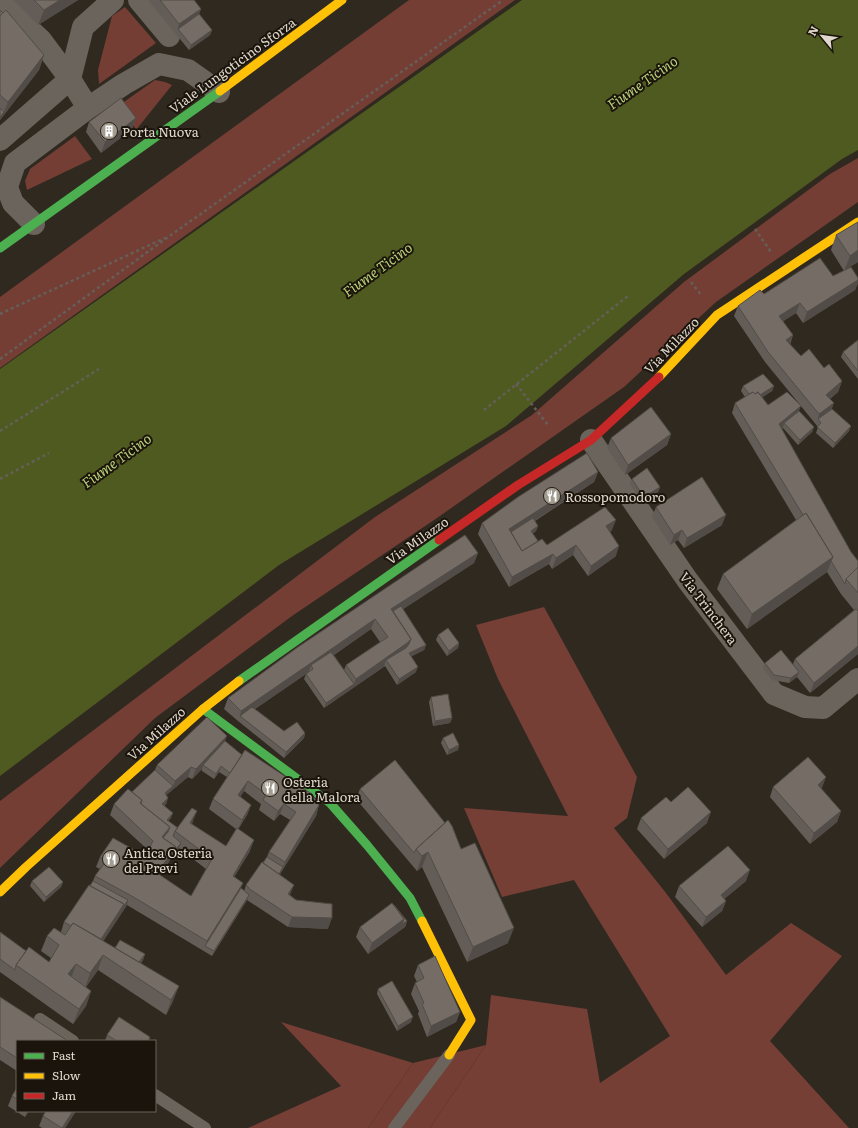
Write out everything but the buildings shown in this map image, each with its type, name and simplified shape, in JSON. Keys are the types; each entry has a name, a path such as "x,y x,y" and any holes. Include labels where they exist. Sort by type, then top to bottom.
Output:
{"street":[{"path":"0,140 70,79 83,27 113,0"},
{"path":"139,0 169,36"},
{"name":"Viale Lungoticino Sforza","path":"0,248 219,92 342,0"},
{"path":"0,2 40,40 70,79 88,108"},
{"path":"34,224 13,203 7,187 15,163 88,108 124,84 159,64 188,70 219,92"},
{"name":"Via Milazzo","path":"0,892 203,709 256,668 499,498 591,440 656,380 717,315 858,222"},
{"name":"Via Trinchera","path":"591,440 688,581 774,694 805,707 823,708 858,679"},
{"path":"203,709 330,803 367,845 410,898 471,1020 449,1055"}],"lane":[{"path":"40,1019 72,1040"},
{"path":"394,1128 449,1055"},
{"path":"156,1096 205,1128"}],"path":[{"path":"0,359 171,235 503,0"},
{"path":"0,314 96,268 171,235"},
{"path":"484,410 628,296"},
{"path":"0,431 99,369"},
{"path":"516,384 548,425"},
{"path":"0,479 50,453"}],"shaded area":[{"path":"409,0 515,0 0,368 0,297"},
{"path":"125,7 156,43 99,84 98,70 112,16"},
{"path":"155,80 172,85 136,130 121,104"},
{"path":"75,136 92,159 27,190 25,181 30,169"},
{"path":"858,158 858,202 716,302 624,387 437,518 292,616 155,718 0,868 0,801 375,517 532,415 684,282 830,174"},
{"path":"544,607 637,777 627,818 614,828 666,893 726,975 791,923 842,956 770,1041 849,1128 430,1128 486,1045 491,995 587,1009 600,1083 670,1036 574,880 502,897 464,808 568,816 498,679 476,625"},
{"path":"281,1022 413,1063 368,1128 248,1128 341,1086"},
{"path":"486,1045 430,1128 368,1128 413,1063"}],"water":[{"name":"Fiume Ticino","path":"522,0 858,0 858,150 842,159 684,274 506,426 279,565 0,776 0,369"}],"traffic: fast":[{"path":"0,248 220,91"},
{"path":"239,681 439,540"},
{"path":"203,709 330,803 367,845 410,898 422,921"}],"traffic: slow":[{"path":"220,91 342,0"},
{"path":"659,377 717,315 858,222"},
{"path":"0,892 203,709 239,681"},
{"path":"422,921 471,1020 449,1055"}],"traffic: jam":[{"path":"439,540 518,485 591,440 659,377"}],"place":[{"name":"Porta Nuova","path":"109,131"},
{"name":"Rossopomodoro","path":"552,496"},
{"name":"Osteria della Malora","path":"270,788"},
{"name":"Antica Osteria del Previ","path":"111,859"}]}
